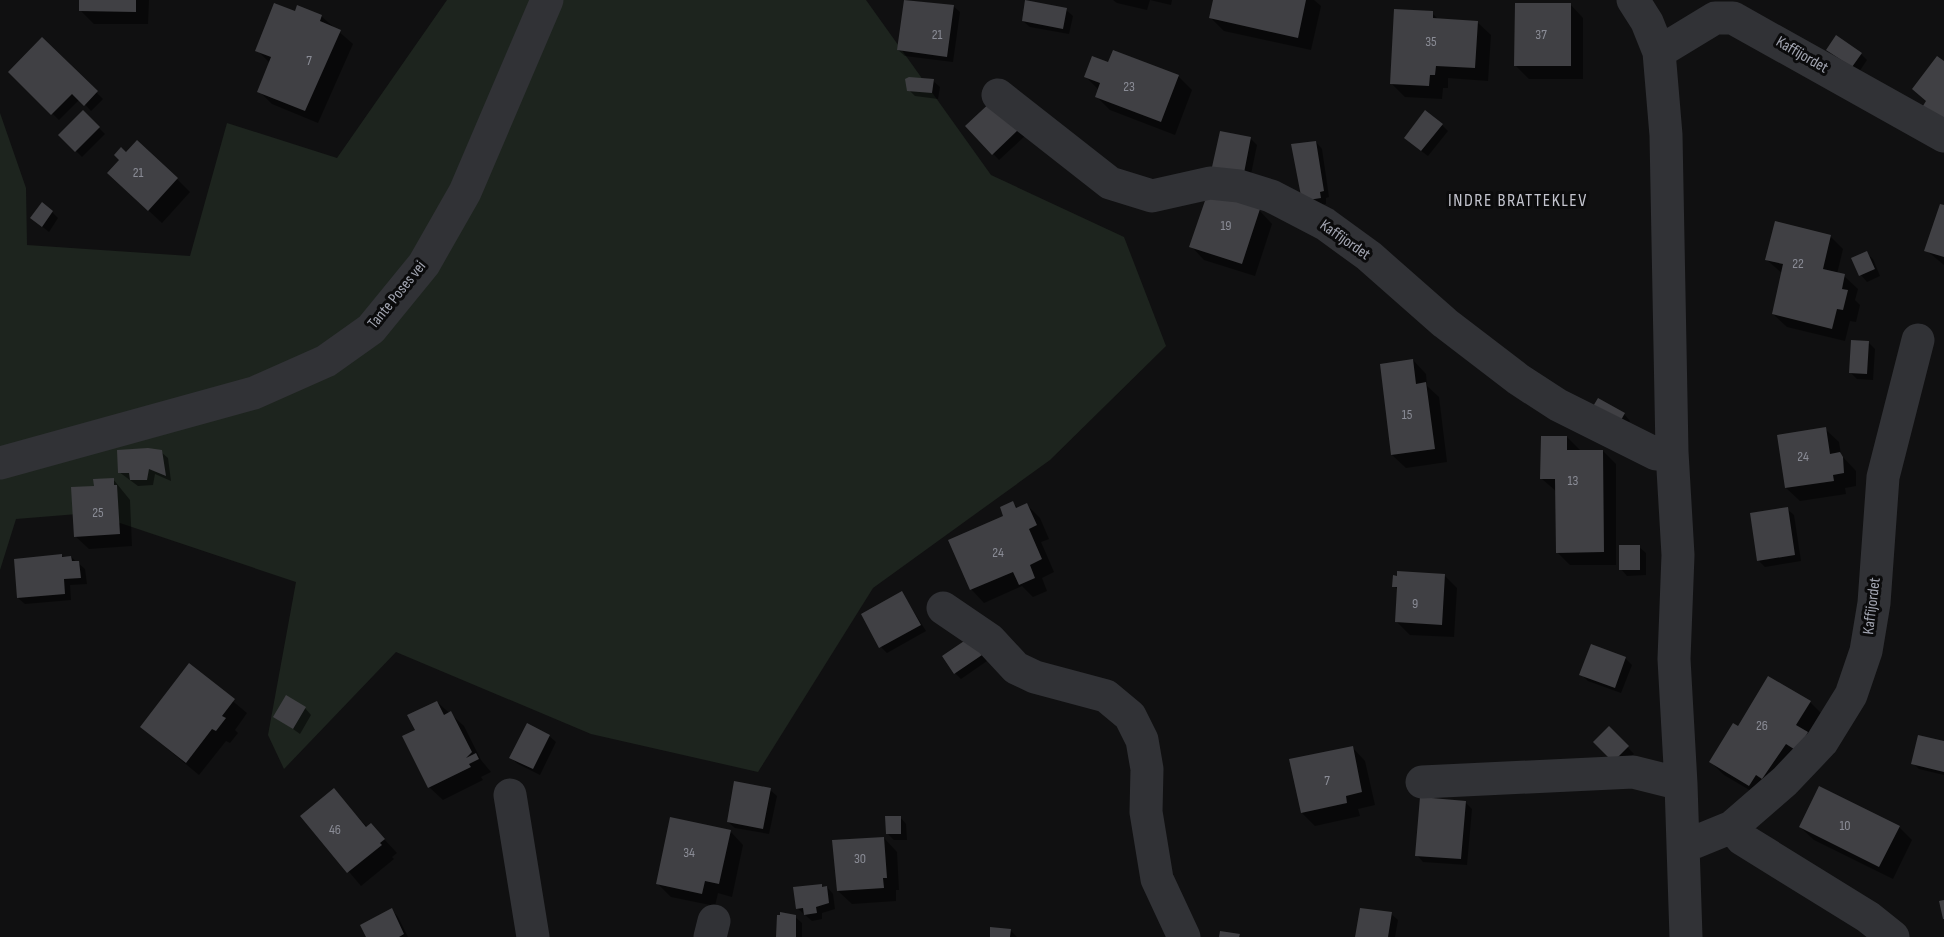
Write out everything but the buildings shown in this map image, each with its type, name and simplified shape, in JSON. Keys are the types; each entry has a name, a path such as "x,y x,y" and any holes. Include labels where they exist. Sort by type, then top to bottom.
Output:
{"street":[{"name":"Tante Poses vei","path":"0,463 254,393 326,362 371,329 424,264 465,192 547,0"},
{"path":"1633,0 1647,22 1659,52 1666,135 1672,452 1678,555 1674,659 1682,784 1686,937"},
{"name":"Kaffijordet","path":"1659,52 1715,18 1733,18 1944,135"},
{"name":"Kaffijordet","path":"998,95 1110,183 1152,196 1210,183 1239,186 1271,196 1325,224 1369,256 1446,324 1518,379 1558,405 1656,454 1672,452"},
{"name":"Kaffijordet","path":"1683,847 1732,826 1785,781 1822,742 1851,695 1866,651 1874,603 1883,477 1918,340"},
{"path":"944,608 990,640 1016,668 1035,677 1106,696 1130,716 1142,740 1147,769 1146,812 1157,879 1184,937"},
{"path":"1422,782 1633,772 1682,784"},
{"path":"510,795 533,937"},
{"path":"1732,826 1742,839 1868,917 1893,937"}],"shaded area":[{"path":"447,0 866,0 991,175 1124,237 1166,346 1050,460 873,588 758,772 591,734 396,652 284,769 268,735 296,582 90,513 16,519 0,570 0,113 26,188 27,245 190,256 227,123 337,158"}],"district":[{"name":"INDRE BRATTEKLEV","path":"1518,200"}]}
